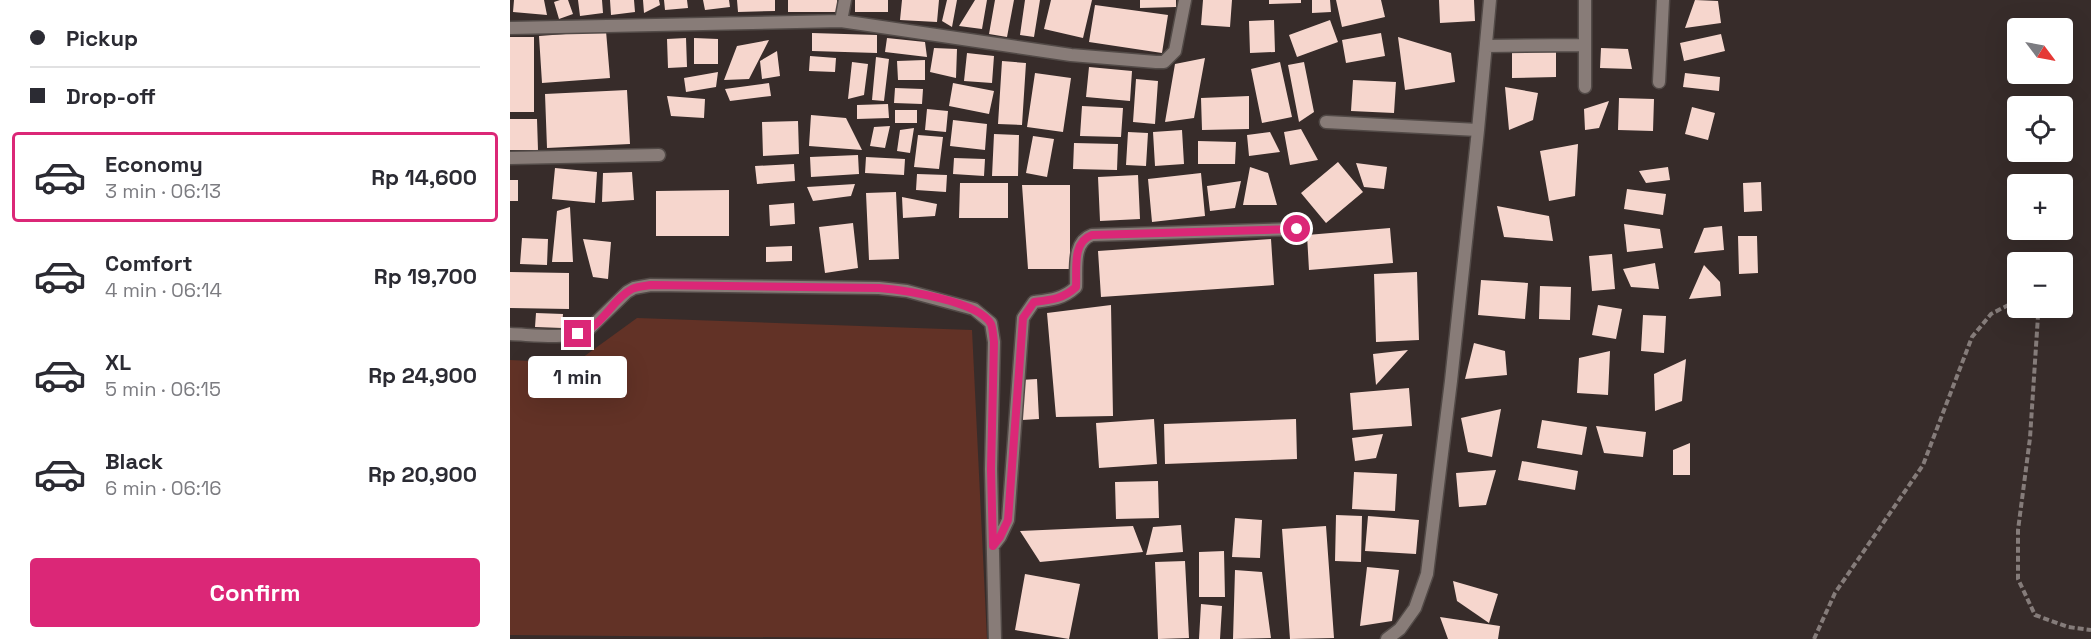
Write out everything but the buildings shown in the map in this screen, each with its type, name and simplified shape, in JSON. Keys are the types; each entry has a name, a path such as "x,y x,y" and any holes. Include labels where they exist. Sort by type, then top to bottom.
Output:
{"street":[{"path":"841,21 845,0"},
{"path":"510,28 841,21 1071,55 1164,62 1175,51 1185,0"},
{"path":"1390,637 1400,629 1415,608 1426,574 1452,381 1479,129 1490,0"},
{"path":"1585,0 1585,87"},
{"path":"1659,82 1663,0"},
{"path":"1486,46 1584,45"},
{"path":"1326,122 1479,129"},
{"path":"510,158 659,155"},
{"path":"993,546 1008,520 1023,318 1034,302 1059,299 1076,287 1078,244 1084,237 1297,229"},
{"path":"510,334 544,336 586,332 627,292 634,288 651,285 879,288 907,291 974,309 991,323 994,342 991,469 995,639"},
{"path":"1390,637 1407,639"}],"path":[{"path":"1814,639 1835,593 1923,465 1972,337 1991,314 2007,306"},
{"path":"2038,318 2031,438 2018,530 2018,579 2035,615 2068,627 2091,630"}],"shaded area":[{"path":"637,318 972,330 987,639 510,635 510,360 575,363"}],"route":[{"path":"578,334 593,327 627,292 634,288 651,285 879,288 907,291 974,309 991,323 994,342 991,469 993,546 1008,520 1023,318 1034,302 1059,299 1076,287 1078,244 1084,237 1297,229"}]}
